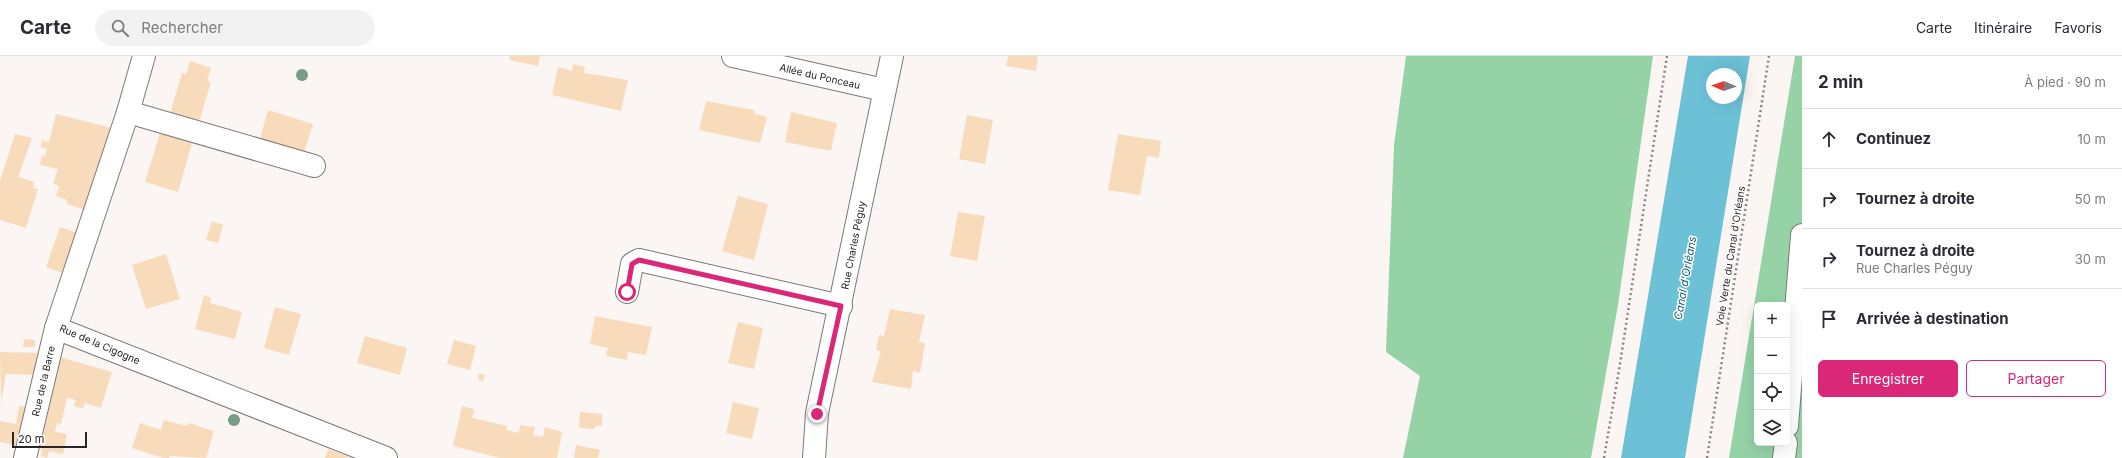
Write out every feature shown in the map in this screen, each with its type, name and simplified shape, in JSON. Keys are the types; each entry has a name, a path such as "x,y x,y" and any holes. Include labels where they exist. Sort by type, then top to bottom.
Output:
{"street":[{"name":"Rue de la Cigogne","path":"144,56 128,112 56,328 386,458"},
{"name":"Allée du Ponceau","path":"733,56 884,90"},
{"name":"Rue Charles Péguy","path":"814,458 817,414 841,306 892,56"},
{"path":"128,112 314,166"},
{"path":"1788,410 1802,235"},
{"path":"627,292 632,264 639,260 841,306"},
{"name":"Rue de la Barre","path":"25,458 56,328"},
{"path":"1784,458 1786,446"}],"path":[{"path":"1604,458 1620,364 1667,56"},
{"name":"Voie Verte du Canal d'Orléans","path":"1707,458 1769,56"}],"green space":[{"path":"1406,56 1653,56 1618,305 1591,458 1403,458 1420,376 1386,352 1394,145"},
{"path":"1795,56 1802,56 1802,458 1729,458 1754,306 1754,446 1790,446 1790,302 1755,302"}],"water":[{"name":"Canal d'Orléans","path":"1688,56 1750,56 1685,458 1621,458"}],"building":[{"path":"510,56 540,56 538,66 509,60"},
{"path":"1008,56 1038,56 1036,71 1006,66"},
{"path":"190,61 211,68 207,81 211,82 197,129 168,120 182,73 186,74"},
{"path":"573,64 585,67 584,73 628,80 621,111 552,95 558,67 572,71"},
{"path":"706,101 754,110 755,114 767,117 760,143 699,130"},
{"path":"268,110 313,124 304,152 260,139"},
{"path":"791,112 837,123 831,151 785,142"},
{"path":"56,114 112,128 85,210 67,204 67,200 56,196 59,186 53,184 58,169 40,165 42,155 45,156 47,149 41,147 42,140 49,142"},
{"path":"967,115 993,120 985,164 959,159"},
{"path":"160,133 192,143 178,192 145,182"},
{"path":"15,134 32,138 18,177 34,182 33,188 38,189 26,228 0,220 0,181"},
{"path":"1118,134 1161,141 1159,158 1147,156 1140,195 1108,190"},
{"path":"738,196 768,204 754,260 722,251"},
{"path":"958,212 985,216 977,261 950,256"},
{"path":"212,221 223,225 218,243 206,240"},
{"path":"60,227 77,233 63,273 46,267"},
{"path":"166,254 180,299 146,309 132,265"},
{"path":"204,295 211,298 210,303 242,312 235,339 195,329"},
{"path":"275,307 301,314 289,355 264,348"},
{"path":"890,309 925,315 919,342 925,343 920,373 913,371 911,389 872,382 881,351 876,350 879,335 884,336"},
{"path":"595,316 652,327 646,355 628,352 627,360 606,356 608,348 590,344"},
{"path":"738,322 763,328 754,369 728,363"},
{"path":"365,336 407,348 400,375 357,363"},
{"path":"24,339 35,340 35,347 23,347"},
{"path":"454,340 476,346 470,370 447,364"},
{"path":"0,352 41,353 35,375 6,374 1,403"},
{"path":"60,357 112,372 101,408 85,403 83,409 74,406 76,400 67,398 61,424 57,423 55,432 67,434 63,454 49,451 47,458 41,456 42,449 40,449"},
{"path":"479,373 485,375 483,381 478,380"},
{"path":"733,402 759,408 752,439 726,433"},
{"path":"19,406 27,407 20,446 0,442 0,421 16,424"},
{"path":"462,406 474,409 472,418 507,426 506,430 519,433 520,425 535,427 533,435 543,437 545,427 562,432 557,458 500,458 453,446"},
{"path":"580,412 602,414 602,426 595,426 595,429 579,428"},
{"path":"164,420 187,426 189,423 214,431 206,458 170,456 169,458 163,458 132,448 140,423 161,430"},
{"path":"576,445 600,450 598,458 574,458"},
{"path":"328,449 352,458 325,458"}],"route":[{"path":"627,292 632,264 639,260 841,306 817,414"}]}
